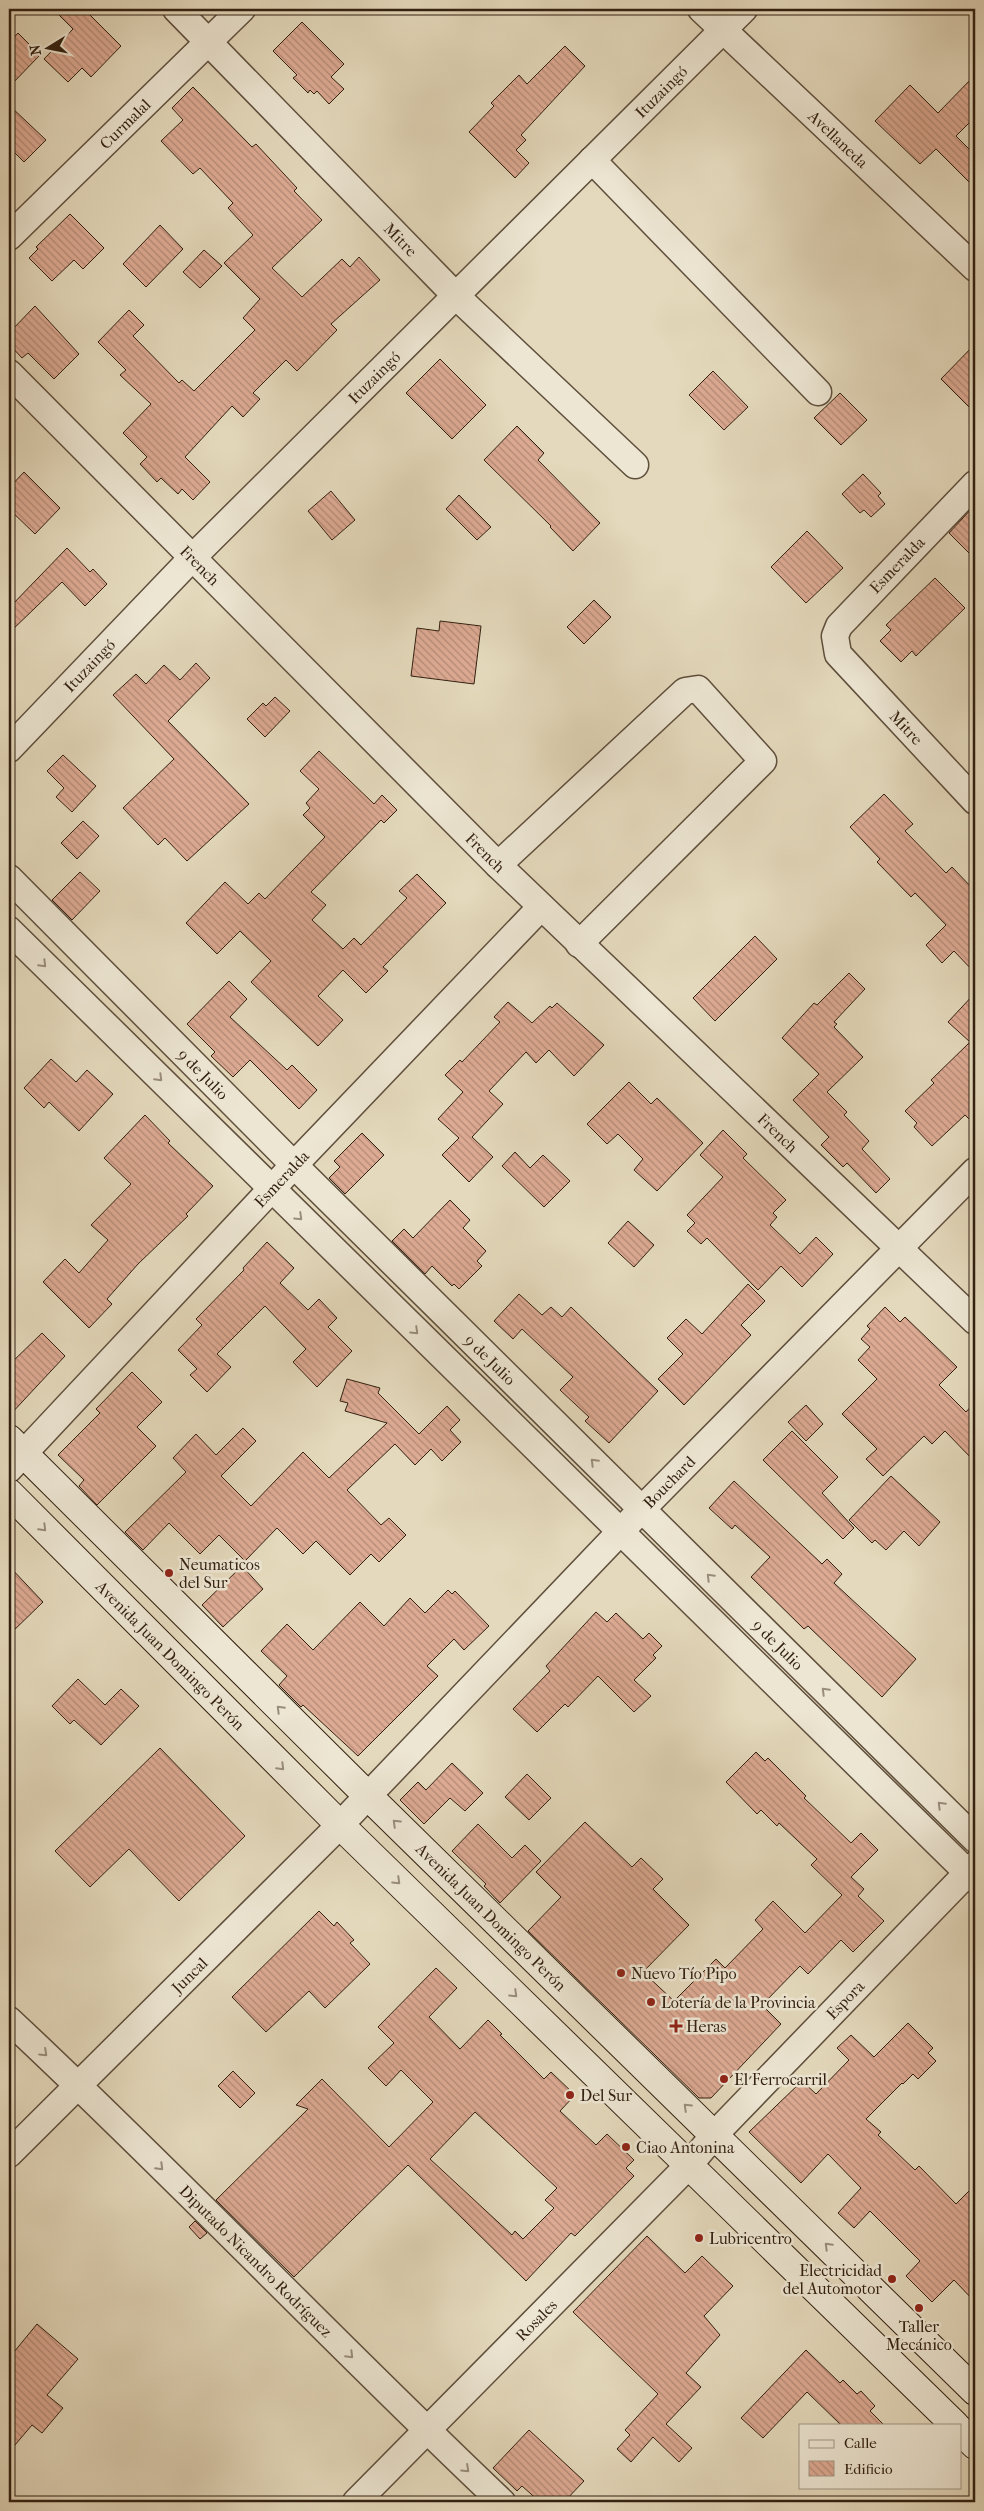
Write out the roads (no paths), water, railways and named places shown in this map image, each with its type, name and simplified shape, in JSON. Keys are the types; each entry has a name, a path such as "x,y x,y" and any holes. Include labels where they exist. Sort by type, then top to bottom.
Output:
{"main road":[{"name":"Avenida Juan Domingo Perón","path":"14,1454 715,2134 975,2391"},
{"name":"Avenida Juan Domingo Perón","path":"9,1493 340,1825 690,2164 954,2424"},
{"path":"962,2432 975,2445"}],"street":[{"name":"Mitre","path":"176,9 456,296 634,465"},
{"name":"Curmalal","path":"9,237 242,9"},
{"name":"Avellaneda","path":"701,9 975,268"},
{"name":"Ituzaingó","path":"9,749 192,558 744,9"},
{"path":"592,160 818,392"},
{"name":"French","path":"9,373 498,865 901,1248 975,1321"},
{"name":"Esmeralda","path":"838,654 835,636 839,626 975,484"},
{"name":"Mitre","path":"838,654 975,801"},
{"path":"498,865 685,691 698,689 763,760 579,944"},
{"name":"9 de Julio","path":"9,878 294,1165 975,1840"},
{"name":"Esmeralda","path":"14,1454 271,1190 541,907"},
{"name":"9 de Julio","path":"9,930 271,1190 973,1873"},
{"name":"Bouchard","path":"367,1795 642,1509 975,1171"},
{"name":"Juncal","path":"9,2154 340,1825 367,1795"},
{"name":"Espora","path":"715,2134 973,1873"},
{"name":"Diputado Nicandro Rodríguez","path":"9,2020 78,2084 425,2430 502,2502"},
{"name":"Rosales","path":"356,2502 425,2430 690,2164 715,2134"}],"place":[{"name":"Neumaticos del Sur","path":"169,1573"},
{"name":"Nuevo Tío Pipo","path":"621,1973"},
{"name":"Lotería de la Provincia","path":"651,2002"},
{"name":"Heras","path":"676,2026"},
{"name":"El Ferrocarril","path":"724,2079"},
{"name":"Del Sur","path":"570,2095"},
{"name":"Ciao Antonina","path":"626,2147"},
{"name":"Lubricentro","path":"699,2238"},
{"name":"Electricidad del Automotor","path":"892,2279"},
{"name":"Taller Mecánico","path":"919,2308"}]}
